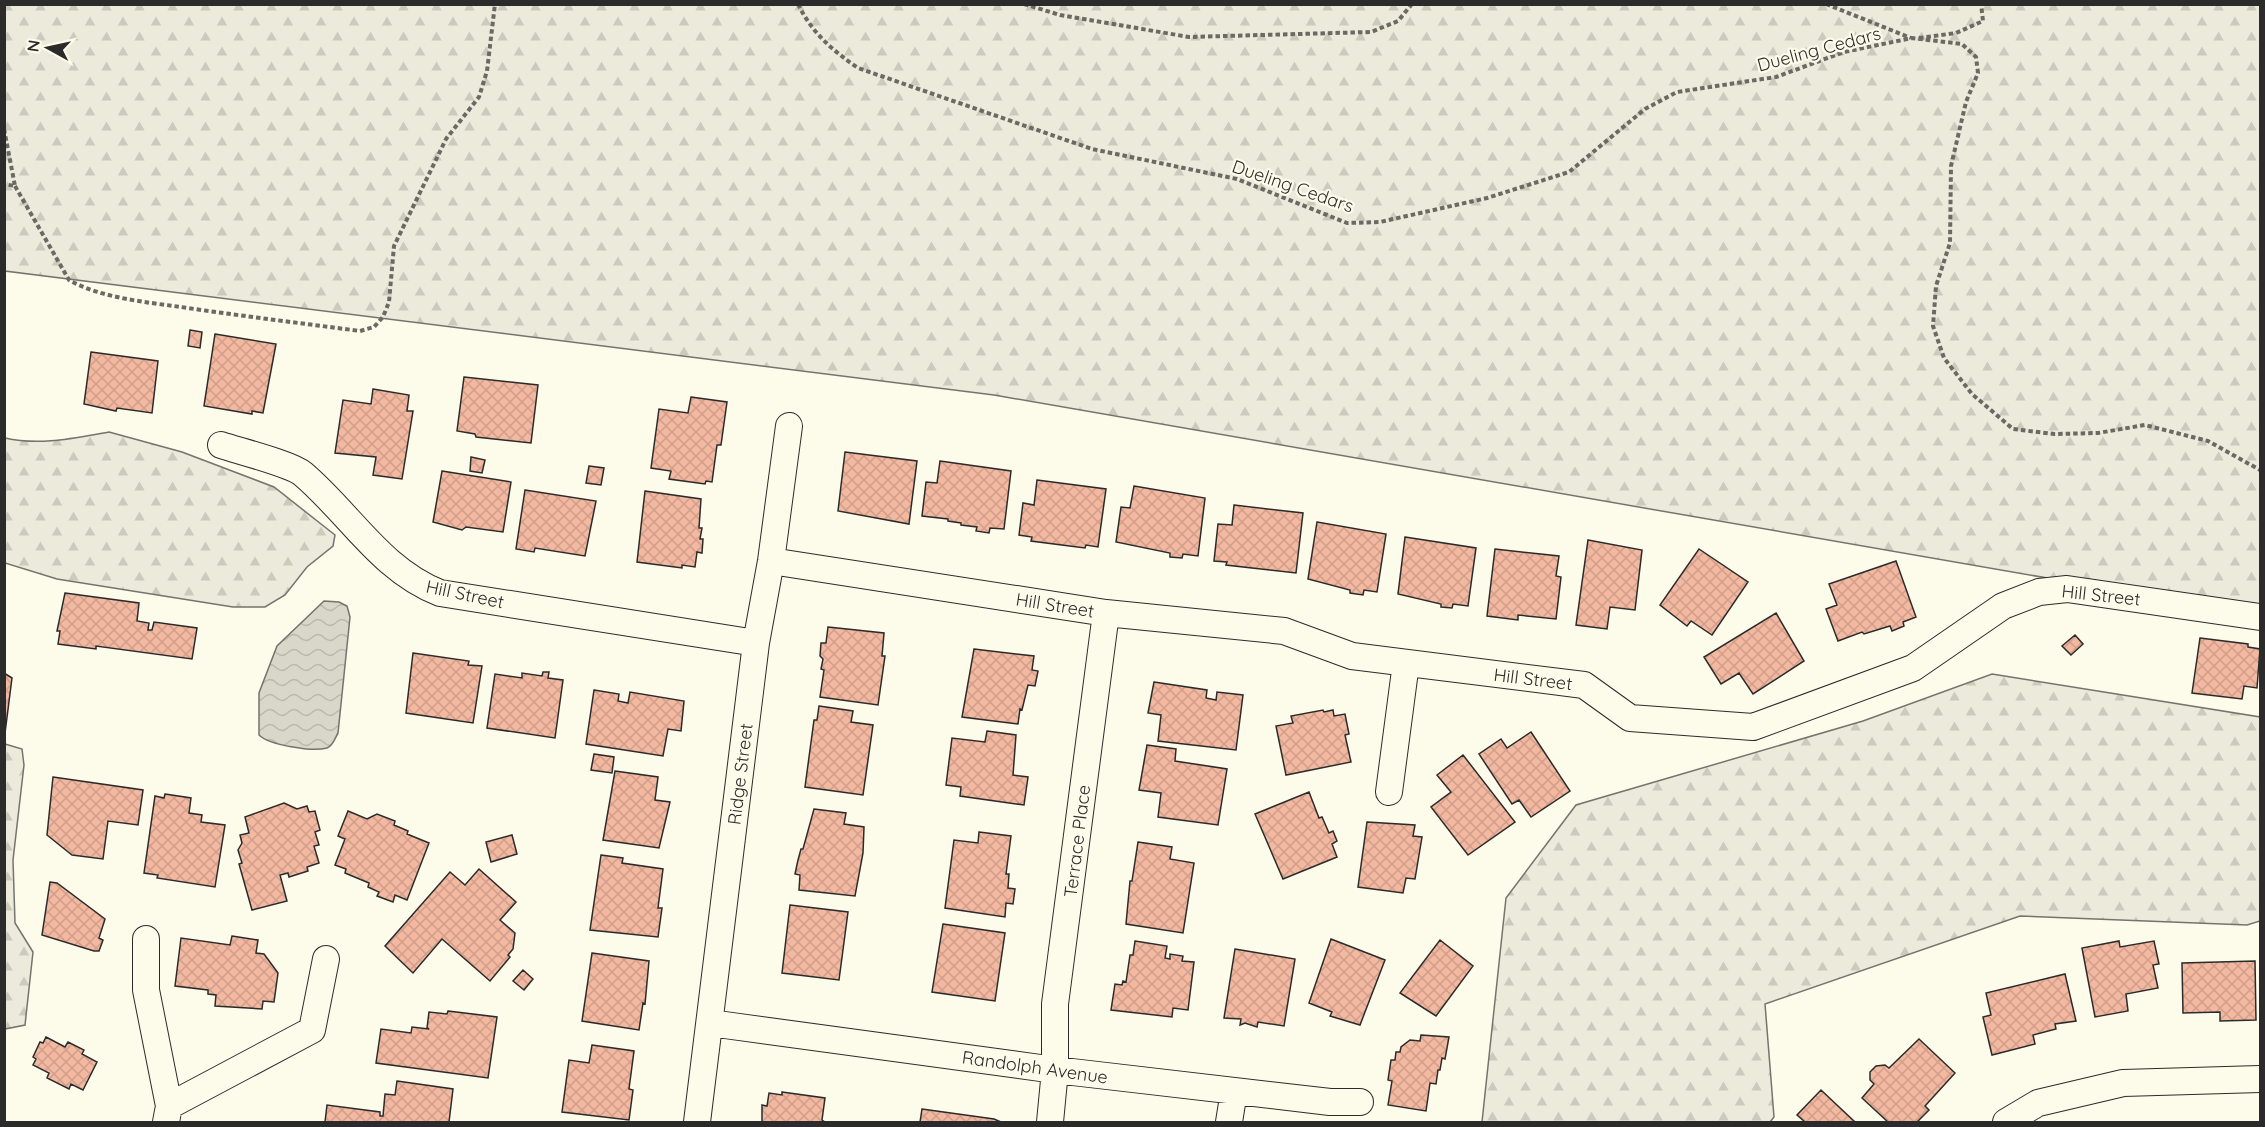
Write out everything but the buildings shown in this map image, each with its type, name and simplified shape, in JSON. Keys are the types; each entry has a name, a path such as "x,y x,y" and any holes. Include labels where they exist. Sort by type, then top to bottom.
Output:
{"street":[{"name":"Ridge Street","path":"697,1122 756,643 771,561 789,426"},
{"name":"Hill Street","path":"222,445 301,472 393,567 416,584 440,593 756,643"},
{"name":"Hill Street","path":"771,561 1106,613 1284,631 1352,656 1584,685 1630,718 1753,727 1913,668 2003,606 2038,592 2067,589 2260,616"},
{"name":"Terrace Place","path":"1050,1122 1055,1070 1055,1004 1106,613"},
{"path":"1389,792 1406,663"},
{"path":"146,939 146,990 167,1114 312,1030 327,959"},
{"name":"Randolph Avenue","path":"710,1023 1055,1070 1330,1102 1360,1102"},
{"path":"2006,1122 2038,1103 2123,1083 2260,1079"},
{"path":"1229,1122 1234,1091"}],"path":[{"path":"4,129 15,186 69,280 82,288 145,302 360,331 374,327 383,317 389,302 394,246 446,139 479,97 487,72 495,4"},
{"name":"Dueling Cedars","path":"798,4 807,24 831,49 858,68 1092,149 1237,179 1347,224 1380,222 1487,198 1569,172 1645,109 1677,92 1776,77 1844,52 1912,38 1962,44 1976,57 1978,73 1966,102 1951,166 1950,243 1936,286 1933,326 1944,358 1972,394 2013,429 2054,434 2098,433 2145,425 2208,441 2260,470"},
{"path":"1024,4 1060,15 1190,37 1371,32 1398,21 1412,4"},
{"path":"1826,4 1912,38 1956,33 1983,21 1981,4"},
{"path":"4,184 15,186"}],"green space":[{"path":"5,5 2260,5 2260,615 994,395 5,271"},
{"path":"109,432 182,452 274,487 335,535 333,546 307,567 285,595 265,607 233,607 57,579 5,563 5,438 44,441"},
{"path":"1992,674 2260,717 2260,921 2247,925 2020,916 1765,1004 1774,1117 1770,1122 1482,1122 1506,898 1576,805 1863,721"},
{"path":"5,744 22,749 24,765 13,860 15,923 33,952 25,1025 5,1029"}],"water":[{"path":"324,601 339,602 347,606 350,617 338,733 331,746 320,749 291,747 264,739 259,735 259,693 277,646"}]}
